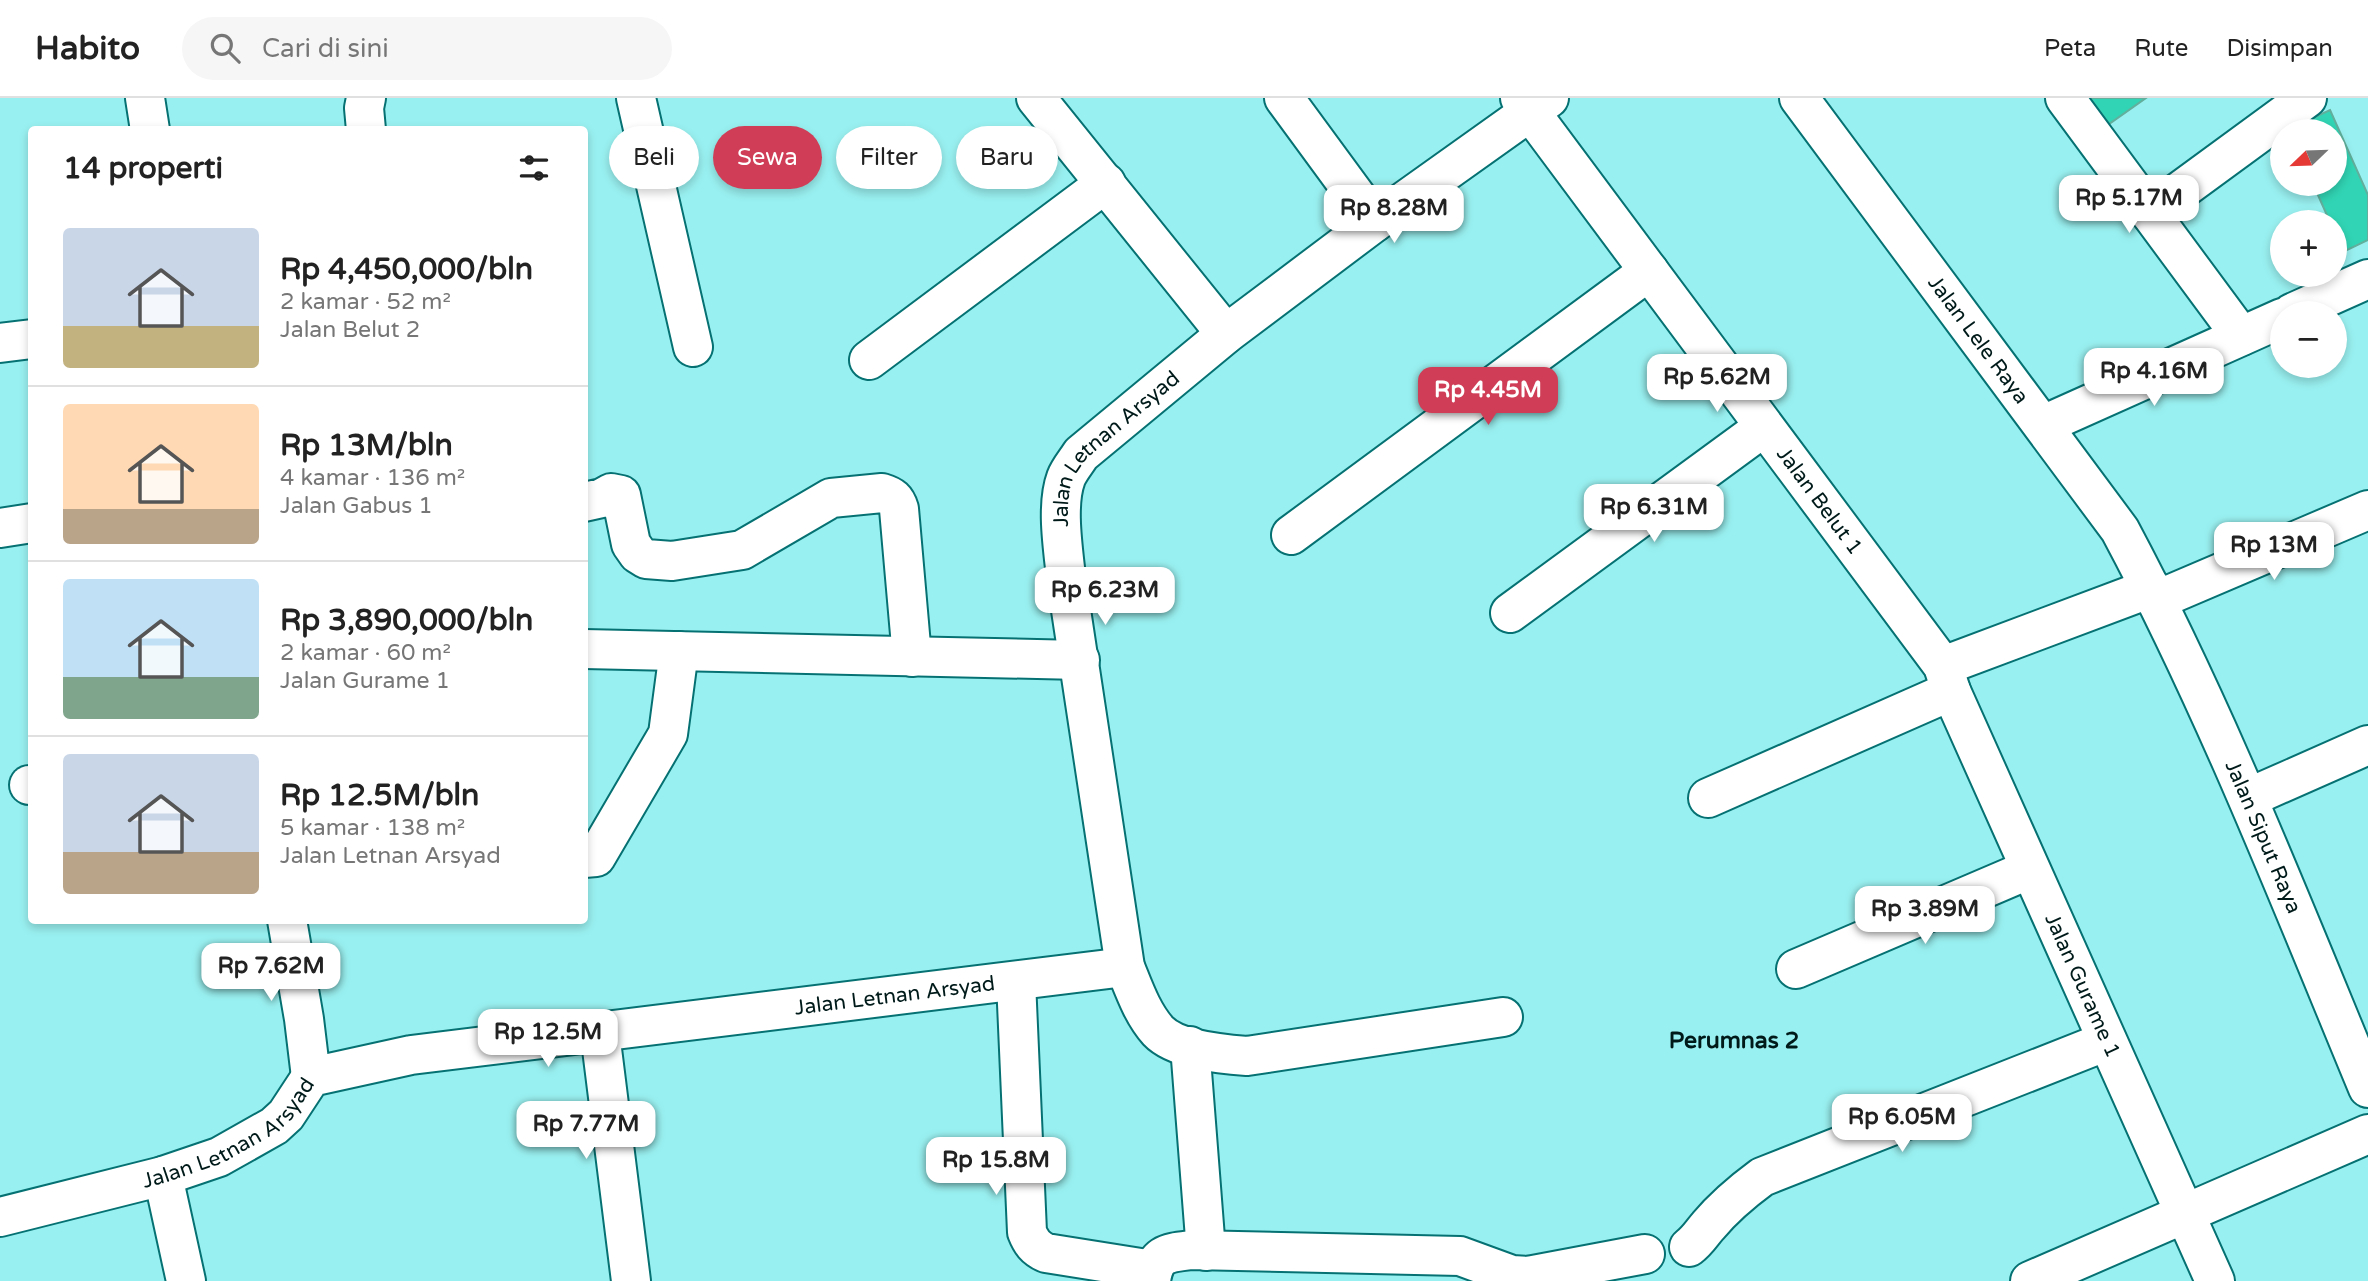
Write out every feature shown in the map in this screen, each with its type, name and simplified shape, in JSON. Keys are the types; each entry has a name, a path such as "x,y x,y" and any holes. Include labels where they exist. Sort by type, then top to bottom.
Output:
{"street":[{"path":"145,98 149,126"},
{"path":"366,98 366,126"},
{"path":"636,98 693,347"},
{"path":"1036,98 1226,334"},
{"path":"1284,98 1375,222"},
{"name":"Jalan Lele Raya","path":"1799,98 2120,530 2154,594"},
{"path":"2065,98 2241,336"},
{"path":"2150,212 2305,99"},
{"name":"Jalan Letnan Arsyad","path":"0,1217 163,1176 219,1157 274,1126 286,1115 311,1077 411,1055 1125,967 1062,536 1062,501 1066,478 1081,454 1226,334 1533,103"},
{"name":"Jalan Belut 1","path":"1533,103 1649,271 1947,679"},
{"path":"869,360 1106,183"},
{"path":"1291,535 1649,271"},
{"path":"2319,301 2368,279"},
{"path":"2043,425 2270,323"},
{"path":"0,344 28,340"},
{"path":"1510,613 1764,427"},
{"path":"588,501 611,493 621,495 631,544 638,554 646,559 672,561 742,550 831,498 882,493 888,495 894,498 898,509 912,657"},
{"path":"1708,798 1947,679 2368,510"},
{"path":"0,528 28,524"},
{"name":"Jalan Siput Raya","path":"2154,594 2248,798 2368,1088"},
{"path":"588,649 1080,660"},
{"path":"588,858 596,857 668,734 679,651"},
{"name":"Jalan Gurame 1","path":"1947,679 2215,1281"},
{"path":"2248,798 2368,745"},
{"path":"1796,969 2030,869"},
{"path":"288,924 311,1077"},
{"path":"1125,967 1146,1014 1160,1032 1190,1046 1223,1055 1247,1056 1503,1017"},
{"path":"1016,981 1027,1232 1037,1249 1046,1253 1152,1275 1157,1261 1167,1255 1192,1250 1460,1256 1512,1275 1528,1276 1645,1254"},
{"path":"600,1033 631,1281"},
{"path":"1689,1247 1699,1240 1708,1226 1732,1201 1762,1177 2107,1041"},
{"path":"1190,1046 1206,1251"},
{"path":"2030,1281 2368,1134"},
{"path":"163,1176 186,1281"}],"building":[{"path":"2090,98 2146,98 2109,124"},
{"path":"2330,110 2334,119 2311,119"},
{"path":"2347,148 2368,195 2368,240 2347,250 2347,210 2325,210 2318,196 2347,196"}],"district":[{"name":"Perumnas 2","path":"1734,1040"}]}
